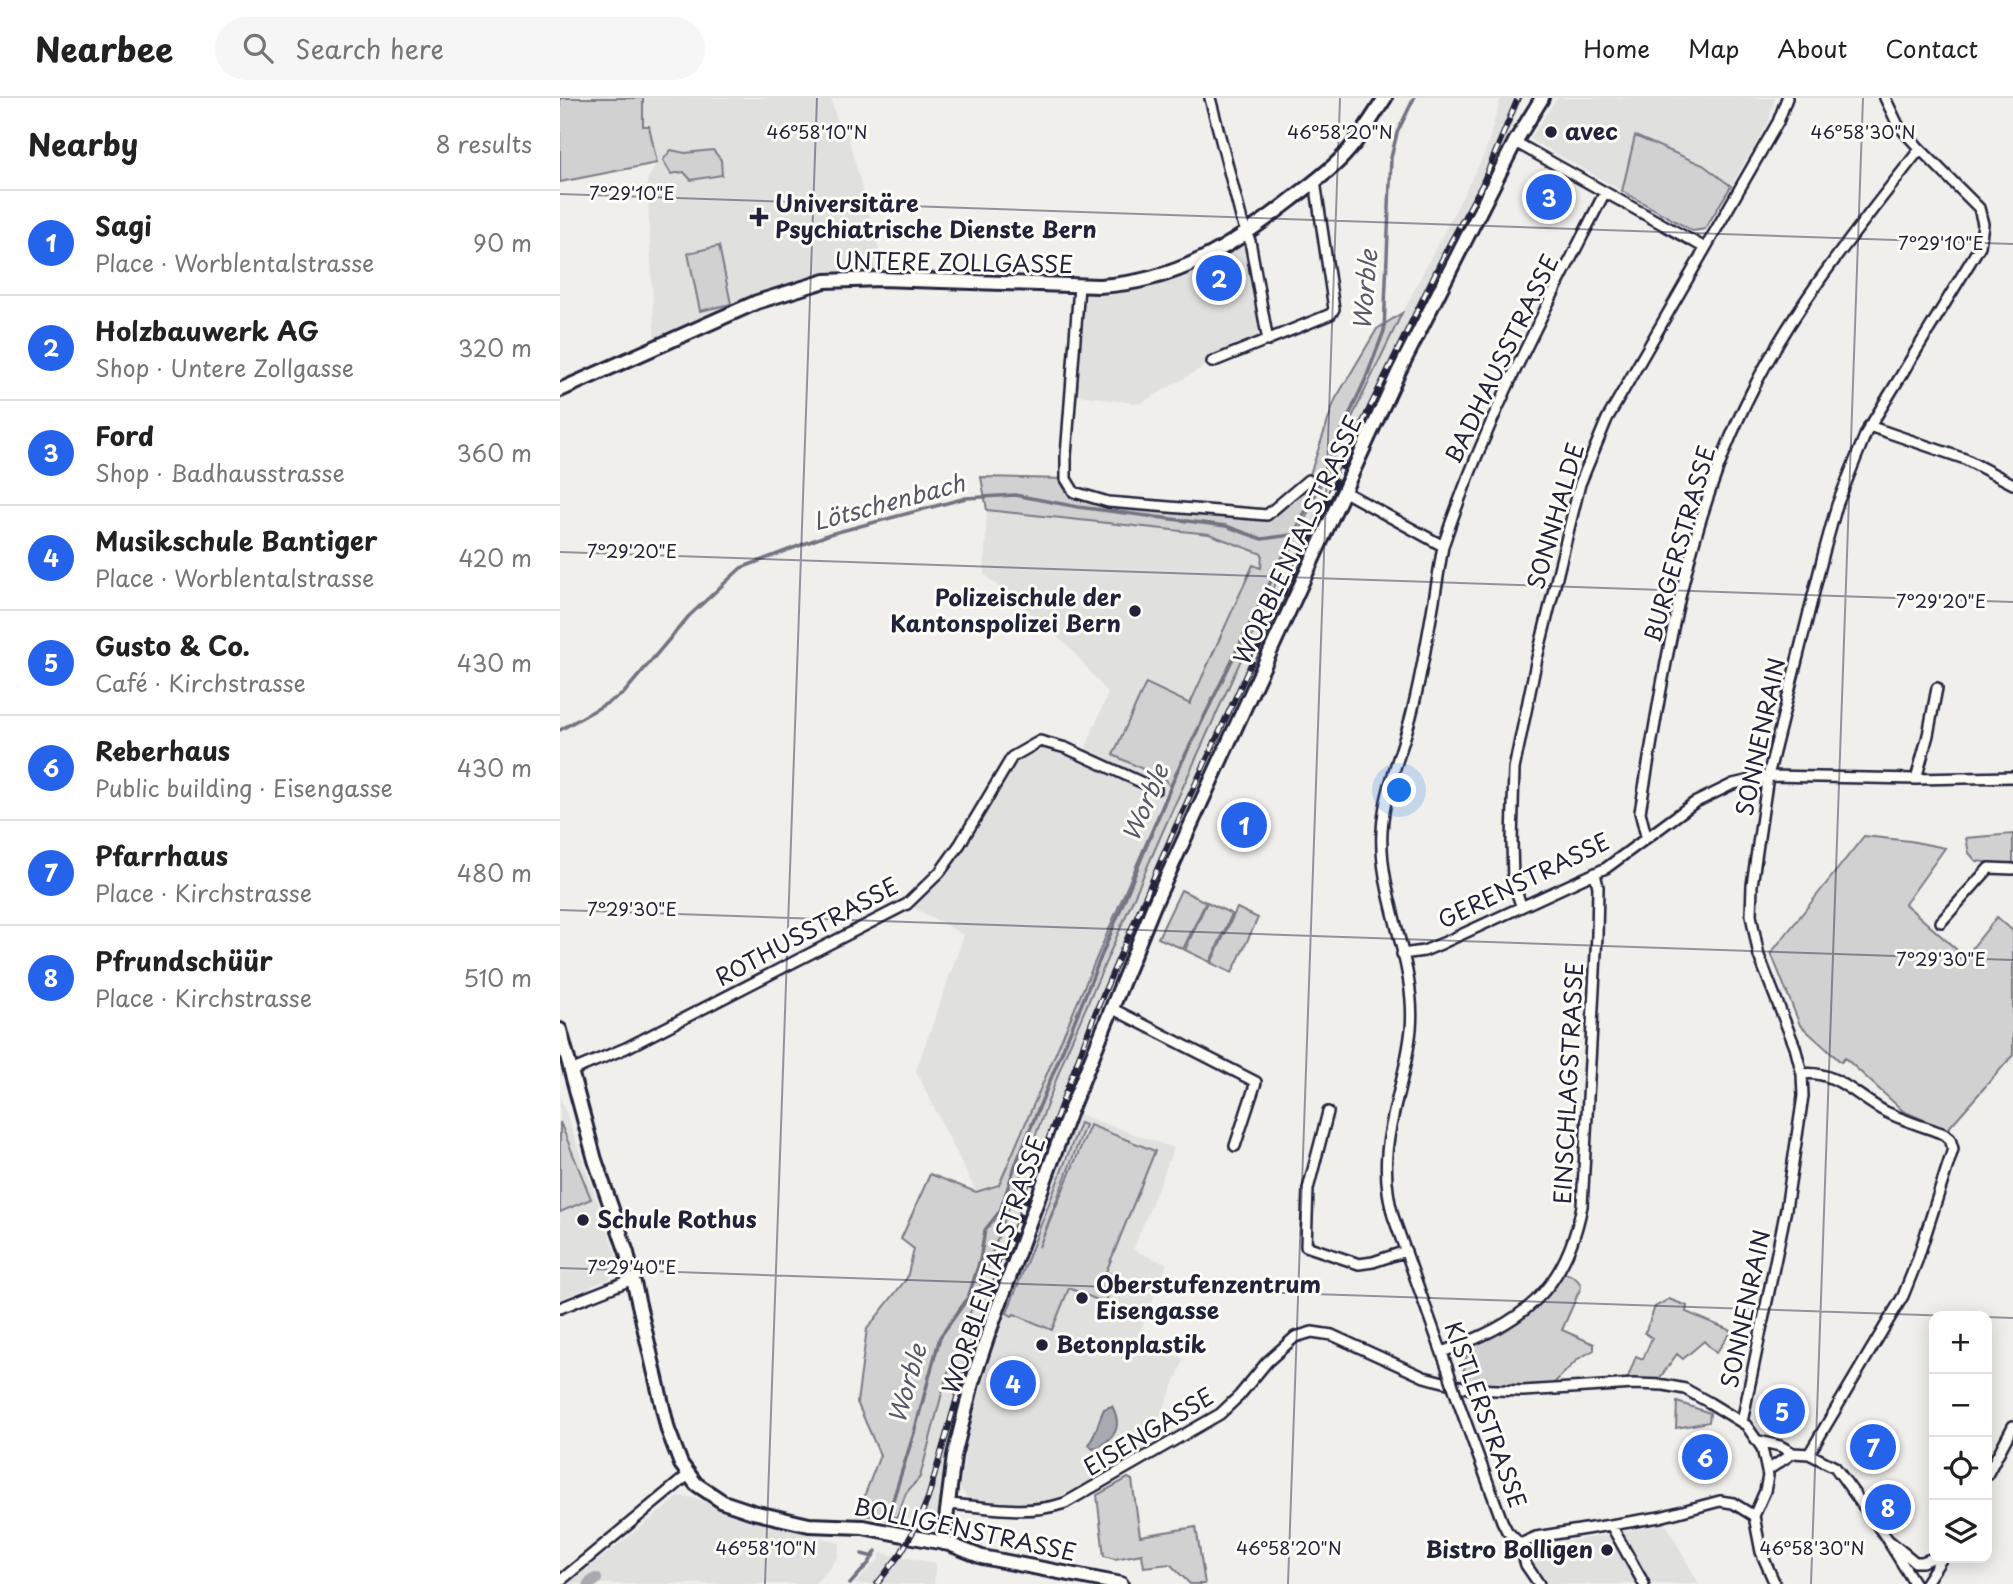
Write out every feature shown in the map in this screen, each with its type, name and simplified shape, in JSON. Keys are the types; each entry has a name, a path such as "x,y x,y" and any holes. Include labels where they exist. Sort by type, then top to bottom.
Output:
{"main road":[{"name":"UNTERE ZOLLGASSE","path":"560,390 757,302 825,281 880,279 1079,286 1129,284 1173,272 1219,252 1248,234 1315,181 1351,148 1385,98"},
{"name":"WORBLENTALSTRASSE","path":"943,1543 954,1456 983,1349 1066,1123 1153,905 1398,373 1515,142 1542,98"},
{"name":"BOLLIGENSTRASSE","path":"560,1030 589,1140 627,1254 668,1430 681,1464 696,1484 723,1502 752,1512 809,1525 863,1527 943,1543 982,1558 1067,1579 1121,1584"}],"street":[{"path":"1209,98 1242,221 1248,234 1268,341"},
{"name":"SONNHALDE","path":"1521,905 1513,882 1514,769 1537,658 1580,484 1607,419 1778,122 1787,98"},
{"name":"SONNENRAIN","path":"1759,1441 1742,1422 1786,1209 1803,1096 1802,1074 1796,1047 1759,957 1752,923 1752,885 1768,776 1837,505 1869,426 1982,239 1983,224 1979,208 1899,125 1885,98"},
{"path":"1515,142 1705,248"},
{"name":"BURGERSTRASSE","path":"1646,836 1640,812 1666,659 1689,564 1721,460 1751,393 1798,311 1838,254 1920,149"},
{"path":"1212,362 1331,314 1334,309 1315,181"},
{"name":"BADHAUSSTRASSE","path":"1402,954 1384,859 1382,831 1387,801 1413,709 1443,546 1463,486 1493,414 1605,192"},
{"path":"1079,286 1066,456 1066,479 1074,492 1108,502 1267,515 1308,480"},
{"path":"1869,426 1965,459 2013,484"},
{"path":"1343,491 1443,546"},
{"path":"1916,779 1937,688"},
{"name":"ROTHUSSTRASSE","path":"571,1071 638,1042 907,904 940,872 1012,757 1040,741 1066,748 1156,789"},
{"name":"GERENSTRASSE","path":"1402,954 1433,947 1606,868 1694,803 1733,784 1768,776 1916,779 2013,777"},
{"path":"1941,922 1989,868 2013,869"},
{"name":"EINSCHLAGSTRASSE","path":"1442,1352 1496,1330 1534,1303 1554,1281 1578,1226 1582,1206 1597,935 1598,887 1595,873"},
{"name":"KISTLERSTRASSE","path":"1402,954 1411,1006 1411,1029 1385,1161 1390,1204 1502,1521 1507,1531 1520,1544 1526,1565 1539,1584"},
{"path":"1111,1008 1256,1082 1235,1146"},
{"path":"1802,1074 1819,1073 1830,1076 1887,1112 1944,1134 1950,1139 1953,1149 1909,1283 1809,1454"},
{"path":"1328,1112 1308,1189 1306,1246 1359,1264 1406,1251"},
{"path":"560,1308 633,1279"},
{"name":"EISENGASSE","path":"949,1504 1024,1512 1065,1503 1220,1414 1282,1347 1296,1337 1312,1332 1326,1334 1424,1377 1459,1386 1479,1390 1524,1391 1634,1384 1673,1385 1698,1396 1742,1422"},
{"path":"1992,1466 2013,1426"},
{"path":"1759,1441 1780,1446 1793,1453 1809,1454 1841,1473 1915,1584"},
{"path":"1759,1441 1768,1470 1765,1491 1754,1516 1761,1552 1775,1584"},
{"path":"1768,1470 1793,1453"},
{"path":"560,1581 688,1475"},
{"path":"1520,1544 1536,1537 1664,1516 1720,1501 1733,1503 1754,1516"},
{"path":"1611,1525 1644,1584"},
{"path":"1888,1540 1915,1562 1929,1559"},
{"path":"1925,1584 1938,1563"}],"shaded area":[{"name":"Universitäre Psychiatrische Dienste Bern","path":"560,98 831,98 837,121 847,133 887,279 825,281 655,346 647,181 656,164 560,182"},
{"path":"560,98 643,98 643,126 649,126 657,163 560,182"},
{"path":"1501,98 1522,98 1502,152 1391,371 1114,981 979,1337 946,1454 936,1525 897,1517 906,1493 920,1477 946,1378 1066,1053 1166,824 1344,434 1485,153"},
{"path":"1557,98 1775,98 1768,123 1707,227 1695,232 1530,139"},
{"path":"1635,136 1703,165 1731,186 1705,229 1693,231 1622,191"},
{"path":"671,150 685,153 713,150 721,160 722,175 691,180 684,172 671,174 663,160"},
{"path":"1248,234 1268,341 1212,362 1140,404 1071,394 1079,286 1129,284"},
{"path":"719,246 731,304 700,311 688,253"},
{"path":"1402,313 1166,824 1066,1053 946,1378 920,1477 906,1493 897,1517 857,1515 880,1455 857,1402 867,1329 907,1278 914,1249 901,1239 930,1174 976,1192 999,1185 1170,787 1166,780 1113,755 1146,683 1190,704 1253,565 1261,568 1262,554 1209,534 987,510 981,477 1066,479 1074,492 1108,502 1267,515 1308,480 1335,400 1377,329"},
{"path":"987,510 1209,534 1262,554 1261,569 999,1186 976,1192 916,1071 964,935 907,904 940,872 1012,757 1040,741 1083,755 1108,693 1071,649 984,574"},
{"path":"2013,834 2013,865 1976,861 1969,853 1966,838"},
{"path":"1864,836 1945,848 1905,904 1965,957 1997,917 2013,931 2013,1055 1947,1130 1903,1111 1845,1058 1841,1062 1800,1025 1771,953"},
{"path":"1181,890 1206,902 1183,949 1158,938"},
{"path":"1207,902 1232,914 1210,962 1185,950"},
{"path":"1237,908 1258,918 1232,973 1211,963"},
{"name":"Schule Rothus","path":"560,1096 618,1260 618,1267 609,1279 560,1299"},
{"name":"Oberstufenzentrum Eisengasse","path":"1078,1114 1174,1148 1133,1250 1167,1264 1138,1337 1184,1359 1145,1454 1086,1485 1048,1501 1024,1504 967,1498 960,1488 967,1437 998,1332"},
{"path":"560,1122 591,1199 560,1212"},
{"path":"1080,1123 1085,1125 1039,1247 1090,1125 1155,1151 1106,1272 1116,1276 1105,1303 1069,1288 1052,1330 1007,1313"},
{"path":"1564,1273 1575,1278 1581,1287 1562,1330 1594,1344 1594,1350 1578,1359 1551,1386 1472,1386 1462,1380 1468,1348 1510,1327 1534,1309"},
{"path":"1669,1299 1687,1306 1686,1312 1746,1337 1746,1343 1729,1335 1716,1353 1704,1341 1683,1359 1677,1354 1659,1379 1627,1380 1636,1356 1643,1359 1652,1338 1645,1333 1655,1307"},
{"path":"1677,1402 1710,1413 1709,1422 1676,1428"},
{"path":"1112,1406 1117,1427 1111,1438 1093,1449 1089,1445 1104,1409"},
{"path":"1128,1478 1132,1480 1140,1536 1196,1527 1205,1584 1190,1584 1170,1564 1144,1567 1142,1554 1115,1559 1104,1556 1097,1495"},
{"path":"680,1496 695,1498 741,1517 840,1543 838,1556 814,1584 568,1584"},
{"path":"1666,1524 1699,1584 1548,1584 1534,1565 1536,1551 1543,1546"},
{"path":"881,1553 936,1563 934,1584 855,1584 877,1563"}],"waterway":[{"name":"Worble","path":"887,1519 940,1337 968,1298 980,1260 985,1230 1000,1211 1015,1166 1176,774 1305,512 1366,378 1384,331 1391,158 1397,133 1414,98"},
{"name":"Lötschenbach","path":"560,730 623,694 689,616 741,568 830,534 966,498 1015,495 1078,507 1226,526 1262,539 1291,535"},
{"name":"Worble","path":"850,1584 876,1551"},
{"path":"862,1554 873,1557"},
{"path":"589,1584 596,1579"}],"railway":[{"path":"877,1584 901,1553 928,1498 973,1342 1096,1011 1175,828 1371,405 1448,247 1482,185 1518,98"}],"place":[{"name":"avec","path":"1551,132"},
{"name":"Ford","path":"1549,197"},
{"name":"Universitäre Psychiatrische Dienste Bern","path":"759,217"},
{"name":"Holzbauwerk AG","path":"1219,278"},
{"name":"Polizeischule der Kantonspolizei Bern","path":"1135,611"},
{"name":"Sagi","path":"1244,825"},
{"name":"Schule Rothus","path":"583,1220"},
{"name":"Oberstufenzentrum Eisengasse","path":"1082,1298"},
{"name":"Betonplastik","path":"1042,1345"},
{"name":"Musikschule Bantiger","path":"1013,1383"},
{"name":"Gusto & Co.","path":"1782,1411"},
{"name":"Pfarrhaus","path":"1873,1447"},
{"name":"Reberhaus","path":"1705,1457"},
{"name":"Pfrundschüür","path":"1888,1507"},
{"name":"Bistro Bolligen","path":"1607,1550"}]}
